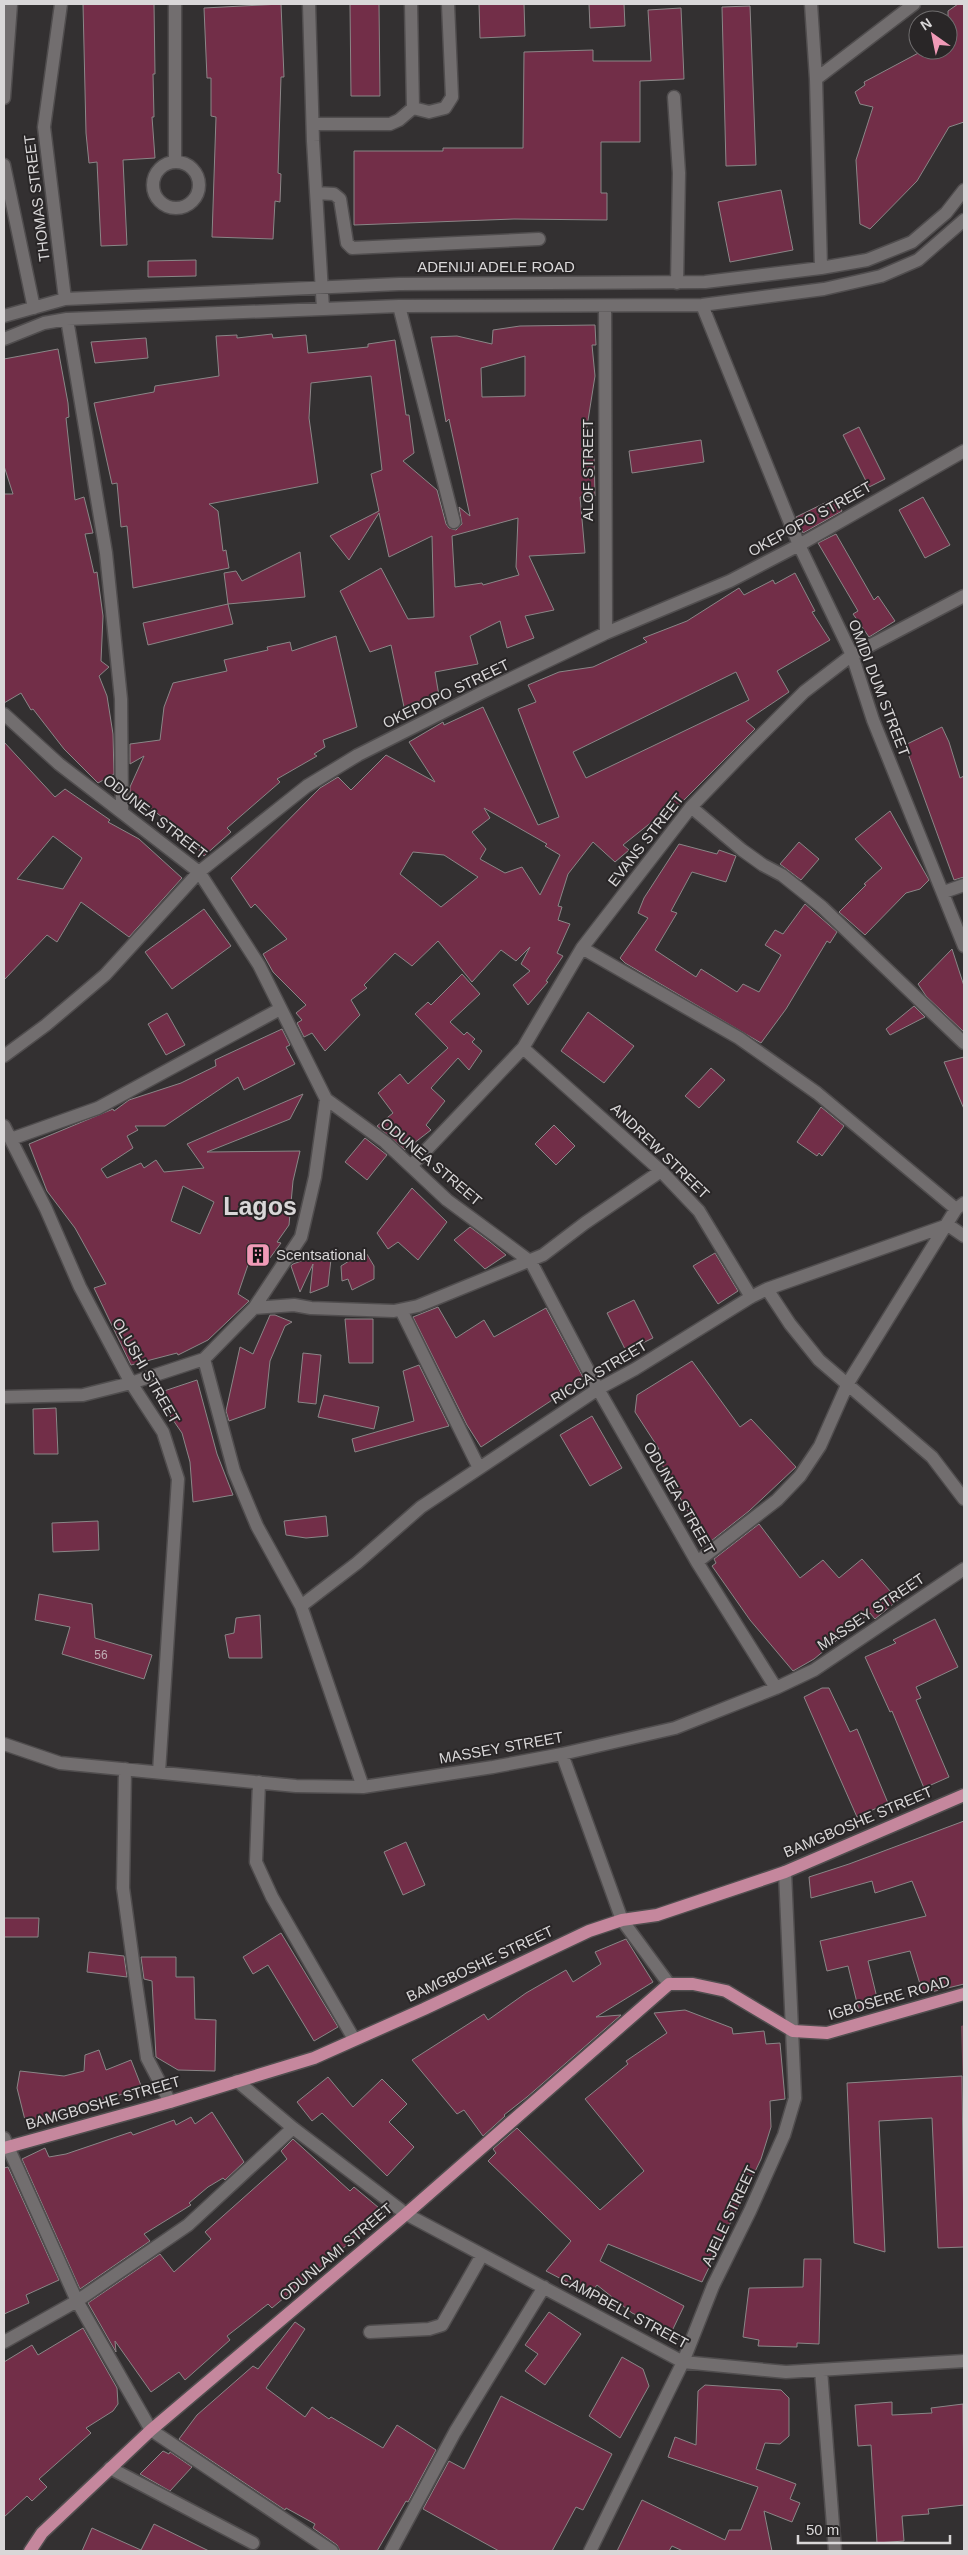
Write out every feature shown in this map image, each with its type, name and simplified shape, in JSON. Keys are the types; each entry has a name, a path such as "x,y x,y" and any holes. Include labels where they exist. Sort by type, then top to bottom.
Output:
{"main road":[{"name":"BAMGBOSHE STREET","path":"5,2144 170,2102 314,2058 589,1931 622,1920 657,1915 784,1872 964,1795"},
{"path":"668,1984 693,1984 726,1992 793,2031"},
{"name":"ODUNLAMI STREET","path":"30,2551 42,2533 150,2430 406,2214 668,1984"},
{"name":"IGBOSERE ROAD","path":"793,2031 827,2033 964,1994"}],"street":[{"path":"4,98 11,4"},
{"name":"THOMAS STREET","path":"62,4 44,127 65,299"},
{"path":"175,4 175,162"},
{"path":"309,4 316,193 323,309"},
{"path":"411,4 413,108"},
{"path":"413,108 428,112 445,108 452,97 448,4"},
{"path":"811,4 816,79 821,268"},
{"path":"816,79 914,4"},
{"path":"674,97 679,173 677,283"},
{"path":"313,124 390,124 399,120 413,108"},
{"path":"4,165 34,308"},
{"name":"ADENIJI ADELE ROAD","path":"4,316 65,299 399,284 705,282 821,268 867,260 912,242 946,213 964,190"},
{"path":"316,193 334,194 340,199 347,243 352,248 539,239"},
{"path":"4,339 44,323 67,319 399,306 605,307 702,305 824,289 881,276 918,260 964,220"},
{"name":"OMIDI DUM STREET","path":"702,305 799,545 852,655 872,720 944,892 964,946"},
{"path":"399,306 454,522"},
{"name":"ALOF STREET","path":"605,307 606,633"},
{"path":"67,319 106,553 121,699 122,810"},
{"name":"OKEPOPO STREET","path":"4,1056 46,1025 105,975 199,872 307,786 358,755 606,633 730,581 799,545 964,451"},
{"name":"EVANS STREET","path":"412,1165 523,1048 582,948 691,807 804,692 852,655 964,596"},
{"name":"ODUNEA STREET","path":"4,714 59,764 122,810 199,872 259,965 326,1099 412,1165 447,1200 531,1262 598,1389 697,1562 776,1688"},
{"path":"691,807 742,850 763,866 782,875 822,907 964,1043"},
{"path":"944,892 964,885"},
{"path":"582,948 739,1038 817,1093 960,1206 848,1383 820,1446 800,1476 777,1500 697,1562"},
{"path":"11,1139 98,1108 280,1009"},
{"name":"ANDREW STREET","path":"523,1048 660,1172 699,1210 751,1297"},
{"path":"4,1397 83,1395 131,1383 204,1359 254,1308 301,1237 315,1177 326,1099"},
{"name":"OLUSHI STREET","path":"4,1126 46,1209 80,1287 131,1383 163,1432 178,1479 159,1772"},
{"path":"254,1308 294,1304 311,1308 401,1310 418,1306 531,1262 660,1172"},
{"path":"948,1224 964,1236"},
{"name":"RICCA STREET","path":"301,1606 357,1563 421,1507 598,1389 636,1369 751,1297 767,1289 948,1224"},
{"path":"767,1289 790,1324 819,1360 932,1456 964,1499"},
{"path":"401,1310 479,1468"},
{"path":"204,1359 234,1471 257,1526 301,1606 364,1787"},
{"name":"MASSEY STREET","path":"4,1744 60,1763 296,1786 364,1787 562,1754 675,1728 776,1688 814,1670 964,1569"},
{"path":"562,1754 622,1920 668,1984"},
{"path":"125,1769 123,1888 147,2058 170,2102"},
{"path":"259,1782 256,1862 272,1897 354,2040"},
{"name":"AJELE STREET","path":"590,2551 684,2362 713,2286 750,2211 784,2135 795,2098 784,1872"},
{"name":"CAMPBELL STREET","path":"237,2081 293,2128 406,2214 684,2362 786,2372 964,2361"},
{"path":"4,2342 77,2302 188,2225 293,2128"},
{"path":"5,2144 77,2302 150,2430 332,2551"},
{"path":"370,2332 429,2329 442,2326 482,2255"},
{"path":"392,2551 455,2432 544,2287"},
{"path":"821,2370 835,2551"},
{"path":"110,2468 253,2543"}],"shaded area":[{"path":"964,2025 964,2120 961,2026"}],"building":[{"path":"83,4 154,4 155,74 153,74 154,117 152,117 155,158 123,160 127,245 101,246 97,162 89,163 86,133"},
{"path":"281,4 284,77 281,77 278,173 281,174 280,202 275,201 273,239 212,237 216,117 211,116 211,78 207,78 204,8"},
{"path":"350,4 379,4 380,96 351,96"},
{"path":"479,4 524,4 525,36 480,38"},
{"path":"589,4 624,4 625,26 590,28"},
{"path":"958,4 964,4 964,122 949,127 917,181 870,229 860,224 856,160 873,107 860,104 855,92 865,85 864,82 908,59 958,60 958,10 949,10"},
{"path":"750,6 756,165 726,166 722,7"},
{"path":"681,8 684,79 640,81 640,142 601,142 601,193 607,193 607,220 514,219 354,225 354,151 443,151 443,148 523,148 524,52 593,50 593,61 651,61 648,10"},
{"path":"781,190 793,250 730,262 718,202"},
{"path":"196,260 196,276 148,277 148,261"},
{"path":"595,325 596,345 592,345 595,376 586,433 590,433 587,455 594,455 595,496 580,497 585,553 529,556 554,610 525,616 534,638 507,648 500,621 470,636 478,664 435,672 439,696 404,707 391,645 370,652 340,591 381,568 408,619 434,617 432,536 389,557 379,513 349,560 330,536 379,511 371,474 382,470 371,376 311,383 309,418 318,483 209,504 218,511 223,551 226,550 229,568 133,588 127,526 121,527 117,483 112,484 94,403 154,392 155,386 219,376 216,336 237,335 237,338 272,334 273,338 306,335 308,353 368,347 368,344 395,340 406,415 409,415 414,453 403,461 437,490 446,524 449,528 456,530 462,524 459,507 470,516 449,419 446,422 431,337 457,336 492,344 493,330 520,326","holes":["525,356 525,396 482,397 481,368","518,518 516,567 519,575 483,585 482,583 455,587 452,536"]},
{"path":"146,338 148,358 95,363 91,342"},
{"path":"58,349 68,403 69,417 66,418 75,500 84,497 93,533 85,534 94,573 97,572 103,616 101,661 109,667 99,676 107,696 113,734 114,774 98,783 64,749 33,709 31,710 21,693 4,703 4,494 13,494 4,466 4,359"},
{"path":"859,427 885,479 869,487 843,435"},
{"path":"701,440 704,462 632,473 629,451"},
{"path":"923,497 950,545 925,558 899,510"},
{"path":"835,498 842,511 803,533 796,517"},
{"path":"836,534 874,600 878,596 895,621 869,637 853,614 858,611 818,543"},
{"path":"300,552 305,597 228,604 224,573 236,571 242,581"},
{"path":"795,573 815,611 812,612 830,640 777,671 789,692 746,721 755,729 658,826 653,821 623,845 629,850 615,862 593,842 568,874 558,906 562,907 558,920 570,924 557,953 563,956 546,981 548,982 528,1005 513,985 530,971 521,964 530,947 516,961 501,950 472,982 438,941 412,966 395,953 364,985 367,988 351,1000 360,1015 325,1051 312,1033 304,1037 297,1023 302,1020 296,1013 306,1005 273,972 263,954 287,939 255,904 251,908 231,878 320,788 338,777 351,790 386,755 435,782 409,742 443,722 444,725 483,707 538,825 559,817 518,709 536,702 528,685 559,672 593,667 647,642 643,638 687,621 739,588 744,595 773,580 775,584","holes":["736,672 749,700 586,778 573,752","484,808 547,844 545,846 560,855 540,895 522,867 505,873 480,859 486,849 472,832 490,818","413,852 444,855 478,877 441,907 400,874"]},
{"path":"228,604 233,624 148,645 143,623"},
{"path":"336,636 357,727 323,740 325,747 314,754 317,756 277,779 280,782 227,828 231,832 204,856 182,832 146,805 130,797 130,787 144,756 130,764 130,744 160,740 164,707 173,683 227,671 224,660 268,650 267,647 290,642 292,651"},
{"path":"942,727 949,742 960,778 964,776 964,877 954,880 905,745"},
{"path":"4,742 55,797 65,789 110,820 108,822 139,839 182,878 129,937 81,902 57,942 47,935 4,980","holes":["53,836 82,858 63,889 17,879"]},
{"path":"890,811 929,880 920,889 906,893 865,935 839,912 866,885 864,884 882,868 855,839"},
{"path":"799,842 819,859 801,880 780,864"},
{"path":"679,844 717,854 719,850 736,856 726,882 692,872 671,911 677,913 655,950 696,977 701,969 737,992 743,984 759,992 781,955 765,945 775,930 783,934 805,904 837,932 830,943 827,941 786,1009 761,1043 625,963 620,958 648,918 638,913 644,898"},
{"path":"204,909 231,946 172,989 145,952"},
{"path":"952,949 964,986 964,1032 926,996 918,984"},
{"path":"462,974 480,994 450,1022 464,1035 467,1032 475,1039 472,1042 482,1051 469,1070 458,1058 431,1088 445,1101 426,1125 431,1130 405,1150 377,1126 393,1113 378,1093 400,1074 408,1084 448,1048 415,1014 428,1002 431,1005"},
{"path":"914,1006 925,1017 890,1035 886,1029"},
{"path":"588,1012 634,1046 604,1083 561,1051"},
{"path":"167,1013 185,1045 166,1055 148,1024"},
{"path":"282,1029 290,1045 286,1047 295,1064 244,1090 238,1077 165,1126 135,1126 138,1130 127,1136 133,1148 101,1169 107,1178 141,1163 144,1168 156,1160 164,1172 204,1168 187,1144 303,1094 290,1119 207,1152 300,1151 293,1181 289,1225 277,1242 281,1243 264,1266 250,1259 238,1294 249,1301 208,1340 178,1355 177,1353 131,1365 94,1288 106,1284 75,1228 47,1191 29,1144 113,1109 114,1111 129,1100 181,1083 216,1066 215,1060","holes":["183,1186 214,1202 200,1234 171,1221"]},
{"path":"964,1057 964,1109 944,1062"},
{"path":"711,1068 725,1080 699,1108 685,1096"},
{"path":"821,1107 844,1126 822,1156 819,1153 817,1156 797,1142"},
{"path":"554,1125 575,1146 556,1165 535,1144"},
{"path":"365,1138 387,1155 367,1180 345,1162"},
{"path":"412,1188 447,1222 418,1260 398,1242 388,1249 377,1233"},
{"path":"470,1227 506,1255 485,1269 454,1240"},
{"path":"332,1250 328,1286 310,1293 313,1264 300,1292 291,1266"},
{"path":"365,1251 374,1266 374,1279 352,1290 348,1279 342,1281 341,1266"},
{"path":"715,1253 738,1291 718,1304 693,1266"},
{"path":"634,1300 653,1338 626,1351 607,1313"},
{"path":"438,1307 456,1338 484,1320 494,1337 546,1308 584,1379 481,1447 467,1425 413,1317"},
{"path":"270,1315 275,1315 292,1322 285,1326 270,1361 265,1408 229,1421 226,1411 240,1347 253,1354"},
{"path":"345,1319 373,1319 373,1363 349,1363"},
{"path":"303,1353 321,1355 316,1404 298,1402"},
{"path":"692,1361 740,1427 751,1419 796,1467 749,1511 706,1545 655,1452 659,1449 635,1412 637,1395"},
{"path":"419,1365 449,1426 355,1452 352,1439 414,1421 403,1371"},
{"path":"197,1380 217,1454 233,1495 193,1502 190,1462 182,1433 155,1394"},
{"path":"324,1395 379,1407 374,1429 318,1417"},
{"path":"56,1408 58,1454 34,1454 33,1409"},
{"path":"592,1416 622,1468 590,1486 560,1435"},
{"path":"326,1516 328,1536 306,1538 286,1535 284,1521"},
{"path":"98,1521 99,1550 53,1552 52,1523"},
{"path":"759,1524 800,1578 823,1560 839,1578 862,1559 898,1600 875,1619 870,1613 814,1659 793,1671 750,1620 712,1566 716,1563 714,1559"},
{"path":"39,1594 92,1604 95,1638 152,1655 144,1679 62,1654 70,1627 35,1620"},
{"path":"260,1615 262,1658 229,1658 225,1635 234,1633 236,1618"},
{"path":"935,1619 958,1667 916,1687 921,1698 916,1700 949,1777 924,1788 892,1711 890,1712 865,1657 896,1643 893,1640"},
{"path":"822,1688 829,1688 850,1732 857,1729 888,1803 857,1817 804,1697"},
{"path":"964,1821 964,1984 923,1994 910,1951 868,1961 879,2006 859,2011 848,1966 827,1971 820,1941 926,1916 912,1881 875,1893 872,1881 811,1898 809,1877"},
{"path":"406,1842 425,1885 403,1895 384,1852"},
{"path":"4,1918 39,1918 38,1937 4,1937"},
{"path":"281,1933 338,2027 314,2041 268,1965 253,1974 243,1957"},
{"path":"626,1939 653,1982 596,2017 621,2015 504,2115 483,2136 464,2110 457,2114 412,2060 484,2014 488,2020 526,1993 566,1970 573,1982 601,1964 595,1952"},
{"path":"89,1952 124,1956 127,1977 87,1972"},
{"path":"141,1957 176,1957 176,1977 194,1977 195,2019 216,2020 215,2071 178,2070 156,2057 152,1981 144,1979"},
{"path":"685,2010 732,2028 733,2034 764,2031 766,2044 780,2043 785,2099 770,2101 771,2127 761,2159 702,2282 608,2244 600,2261 684,2306 672,2331 632,2313 597,2285 590,2294 546,2271 571,2241 488,2161 496,2153 493,2149 517,2128 600,2210 644,2171 585,2099 628,2064 626,2061 667,2033 654,2013"},
{"path":"99,2050 106,2070 131,2060 142,2088 26,2124 17,2088 20,2071 64,2076 84,2071 85,2055"},
{"path":"962,2076 964,2247 938,2248 932,2118 879,2121 885,2252 854,2243 847,2083"},
{"path":"328,2077 353,2107 382,2079 407,2104 389,2122 414,2147 387,2176 322,2113 312,2121 297,2102"},
{"path":"212,2112 244,2162 225,2180 223,2178 208,2187 189,2203 191,2205 144,2234 150,2241 80,2289 22,2159 45,2148 49,2157 66,2154 131,2132 133,2135 174,2120 176,2125 191,2117 195,2124"},
{"path":"293,2139 350,2191 354,2187 385,2213 272,2308 268,2304 227,2336 230,2340 185,2380 179,2372 151,2392 115,2341 116,2352 88,2303 160,2254 174,2272 211,2239 205,2232 287,2159 281,2151"},
{"path":"8,2167 59,2280 26,2295 29,2303 4,2314 4,2168"},
{"path":"804,2259 821,2259 819,2344 797,2343 797,2347 758,2346 759,2340 743,2337 749,2288 803,2287"},
{"path":"549,2312 581,2334 545,2385 525,2371 538,2354 525,2345"},
{"path":"295,2322 305,2329 266,2388 305,2417 312,2407 329,2419 331,2417 383,2448 397,2425 436,2450 408,2502 406,2501 377,2551 340,2551 337,2545 313,2528 315,2524 286,2508 285,2510 179,2439 197,2415 253,2366 258,2369"},
{"path":"83,2328 117,2388 118,2404 113,2411 86,2428 91,2433 39,2479 47,2487 32,2501 27,2496 4,2517 4,2362 32,2345 38,2355"},
{"path":"622,2357 643,2369 649,2386 620,2438 589,2416"},
{"path":"705,2385 781,2390 789,2398 789,2436 780,2444 765,2443 756,2469 796,2484 790,2499 800,2503 792,2522 764,2511 772,2551 683,2551 672,2546 669,2551 617,2551 642,2500 725,2540 729,2530 741,2530 758,2487 668,2457 675,2437 696,2445 698,2391"},
{"path":"501,2396 612,2454 583,2510 576,2507 552,2551 499,2551 423,2509 449,2461 464,2469"},
{"path":"892,2402 892,2415 932,2413 931,2408 963,2404 964,2505 928,2509 929,2514 902,2516 904,2541 877,2543 871,2445 858,2446 855,2405"},
{"path":"163,2451 169,2454 170,2452 192,2467 170,2491 140,2474"},
{"path":"154,2524 209,2551 82,2551 92,2528 141,2550"}],"place":[{"name":"Scentsational","path":"258,1255"}],"district":[{"name":"Lagos","path":"260,1206"}]}
